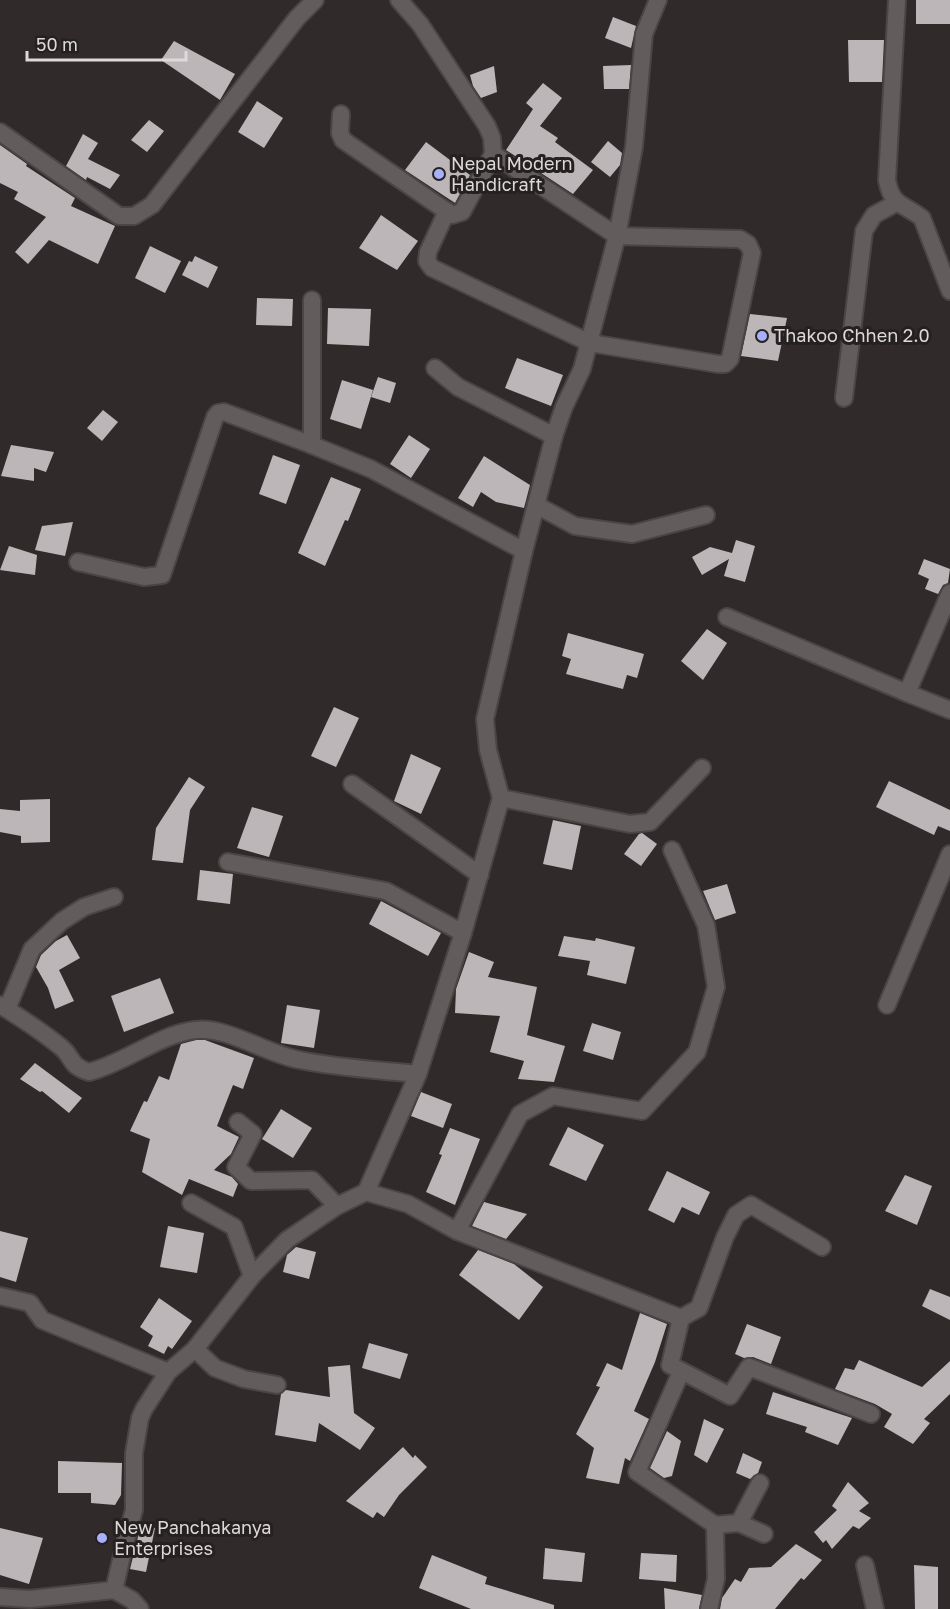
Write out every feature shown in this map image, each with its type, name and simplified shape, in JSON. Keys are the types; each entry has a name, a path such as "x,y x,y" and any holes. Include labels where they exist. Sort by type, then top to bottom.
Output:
{"street":[{"path":"0,132 119,216 134,216 152,205 297,18 315,0"},
{"path":"340,114 340,133 343,140 447,211 452,214 462,212 493,154 492,138 487,126 420,24 399,0"},
{"path":"114,1590 134,1510 134,1453 140,1418 168,1372 195,1349 252,1276 287,1240 337,1206 366,1192 418,1074 463,933 501,798 488,750 485,719 524,551 554,436 564,407 582,369 617,236 634,147 644,34 658,0"},
{"path":"897,0 887,180 889,193 896,202 922,218 950,291"},
{"path":"447,211 428,252 427,261 432,267 590,343 718,364 725,364 730,359 752,253 748,244 740,239 617,236 493,154"},
{"path":"844,398 864,231 874,215 896,202"},
{"path":"312,300 312,445"},
{"path":"435,368 458,387 554,436"},
{"path":"78,562 144,577 162,575 215,417 218,413 224,412 371,469 524,551"},
{"path":"536,505 575,526 632,534 706,515"},
{"path":"907,693 950,593"},
{"path":"727,618 950,710"},
{"path":"501,798 630,824 650,822 702,768"},
{"path":"352,784 480,875"},
{"path":"457,1231 520,1114 553,1096 642,1111 697,1052 716,987 706,925 672,850"},
{"path":"887,1005 948,861"},
{"path":"228,862 386,891 463,933"},
{"path":"114,897 84,907 62,921 32,949 3,1007 49,1037 65,1051 70,1061 80,1070 88,1072 183,1032 205,1029 220,1031 263,1049 299,1060 418,1074"},
{"path":"237,1122 254,1134 236,1167 251,1181 312,1180 337,1206"},
{"path":"366,1192 408,1204 457,1231 626,1299 681,1318"},
{"path":"191,1203 234,1227 252,1276"},
{"path":"822,1246 751,1205 736,1215 699,1308 681,1318 670,1365 730,1396 749,1367 871,1414"},
{"path":"0,1296 30,1303 42,1320 168,1372"},
{"path":"195,1349 215,1368 244,1379 278,1385"},
{"path":"681,1372 638,1472 715,1525 739,1523 764,1534"},
{"path":"739,1523 760,1483"},
{"path":"709,1609 716,1579 715,1525"},
{"path":"865,1565 875,1609"},
{"path":"0,1597 28,1604 114,1590 132,1600 140,1609"}],"building":[{"path":"916,0 950,0 950,24 916,24"},
{"path":"613,17 636,26 631,48 605,38"},
{"path":"848,40 884,40 882,82 849,82"},
{"path":"174,41 235,74 220,100 161,60"},
{"path":"631,65 629,89 604,89 603,66"},
{"path":"494,66 497,92 481,98 473,86 470,75"},
{"path":"543,83 562,98 540,126 558,138 555,142 593,170 573,194 506,150 533,109 526,103"},
{"path":"257,101 283,118 264,148 238,132"},
{"path":"149,120 164,131 147,152 131,140"},
{"path":"83,134 98,143 88,159 120,175 110,189 87,177 86,180 66,166"},
{"path":"608,141 622,153 620,165 610,177 591,162"},
{"name":"Nepal Modern Handicraft","path":"426,142 470,175 455,203 405,170"},
{"path":"0,145 27,164 26,166 75,198 71,206 115,226 98,264 49,240 28,264 15,252 46,217 14,199 18,192 0,183"},
{"path":"381,215 418,241 397,270 359,248"},
{"path":"150,246 181,261 165,293 135,278"},
{"path":"195,256 218,267 208,288 182,275 189,261 192,262"},
{"path":"257,298 293,299 292,326 256,325"},
{"path":"328,308 371,309 369,346 327,344"},
{"name":"Thakoo Chhen 2.0","path":"750,314 787,318 778,361 741,356"},
{"path":"517,358 563,375 551,406 505,388"},
{"path":"378,377 396,383 390,403 371,397"},
{"path":"342,380 373,390 361,429 330,419"},
{"path":"103,410 118,422 102,441 87,428"},
{"path":"409,435 430,449 411,478 390,464"},
{"path":"11,445 54,452 46,472 34,468 34,481 1,476"},
{"path":"273,455 300,465 286,504 259,494"},
{"path":"484,456 530,485 524,508 496,502 481,492 473,507 458,498"},
{"path":"331,477 361,489 325,566 298,553"},
{"path":"73,522 65,556 35,550 42,526"},
{"path":"736,540 755,546 745,582 724,576 729,559 702,575 692,557 710,547 732,553"},
{"path":"9,546 37,555 35,575 0,570"},
{"path":"924,559 950,569 948,583 943,585 938,594 925,589 929,579 918,574"},
{"path":"707,629 727,643 703,680 681,661"},
{"path":"568,633 644,654 637,678 627,675 623,689 566,674 571,659 562,656"},
{"path":"334,707 359,718 336,767 311,756"},
{"path":"411,754 441,768 421,814 394,801"},
{"path":"189,777 205,787 190,810 183,863 152,860 156,828"},
{"path":"889,781 950,810 950,831 938,826 934,835 876,807"},
{"path":"50,799 50,842 21,843 21,836 0,832 0,809 20,811 20,800"},
{"path":"252,807 283,816 269,857 237,848"},
{"path":"553,820 581,826 572,870 543,864"},
{"path":"642,833 657,844 641,866 624,854"},
{"path":"200,870 233,874 230,904 197,900"},
{"path":"727,884 736,913 715,920 703,891"},
{"path":"381,901 441,933 428,956 369,924"},
{"path":"67,935 80,958 59,970 74,1001 55,1009 48,988 36,967 41,955 56,941"},
{"path":"564,936 595,941 596,938 635,947 626,984 587,975 590,961 558,956"},
{"path":"469,952 494,962 488,977 537,987 527,1035 565,1046 554,1082 518,1079 524,1061 490,1052 500,1016 455,1013 456,989"},
{"path":"160,978 174,1013 124,1032 111,996"},
{"path":"287,1005 320,1010 314,1048 281,1043"},
{"path":"592,1023 621,1032 613,1060 583,1051"},
{"path":"205,1040 254,1058 243,1089 233,1085 217,1126 239,1137 231,1154 214,1170 232,1177 238,1184 233,1197 189,1179 182,1195 142,1172 150,1139 130,1131 159,1076 169,1080 181,1044"},
{"path":"35,1063 82,1098 69,1113 42,1091 40,1092 20,1079"},
{"path":"421,1092 452,1104 443,1128 411,1116"},
{"path":"281,1109 312,1128 293,1158 262,1139"},
{"path":"568,1127 604,1145 586,1181 549,1165"},
{"path":"450,1128 480,1139 455,1205 426,1192 442,1155 439,1154"},
{"path":"667,1171 710,1192 699,1215 682,1207 674,1223 648,1210"},
{"path":"905,1175 932,1186 917,1225 885,1211"},
{"path":"484,1202 527,1214 506,1239 472,1226"},
{"path":"168,1226 204,1233 197,1273 160,1267"},
{"path":"0,1231 28,1238 16,1282 0,1277"},
{"path":"296,1247 316,1252 309,1279 283,1272 287,1255"},
{"path":"478,1250 514,1264 543,1287 519,1320 459,1275"},
{"path":"930,1289 950,1297 950,1320 922,1306"},
{"path":"159,1298 192,1321 172,1349 168,1346 164,1354 148,1346 153,1336 140,1327"},
{"path":"640,1313 667,1324 655,1362 634,1411 649,1419 630,1461 625,1458 619,1484 586,1478 594,1448 576,1434 600,1387 596,1386 607,1363 622,1370"},
{"path":"747,1324 781,1337 771,1364 753,1357 744,1358 735,1354"},
{"path":"369,1343 408,1354 400,1379 362,1368"},
{"path":"859,1360 922,1387 950,1361 950,1394 924,1419 930,1423 913,1444 884,1427 892,1414 875,1404 835,1389 845,1368 854,1370"},
{"path":"350,1365 354,1413 375,1428 360,1450 319,1423 316,1442 275,1435 281,1394 286,1390 330,1397 328,1367"},
{"path":"773,1392 852,1418 838,1445 805,1432 807,1427 766,1414"},
{"path":"704,1419 724,1429 707,1463 694,1455"},
{"path":"667,1431 681,1441 672,1476 664,1478 650,1468"},
{"path":"403,1447 413,1458 415,1455 427,1467 399,1495 384,1517 377,1512 373,1518 346,1501"},
{"path":"743,1453 762,1462 758,1473 750,1479 736,1473"},
{"path":"58,1461 122,1463 121,1495 115,1505 91,1503 91,1493 58,1493"},
{"path":"848,1482 869,1503 859,1511 871,1518 859,1529 853,1526 832,1549 826,1540 823,1543 814,1532 837,1510 832,1506"},
{"path":"141,1525 155,1528 146,1572 130,1569"},
{"path":"0,1528 43,1538 29,1584 0,1575"},
{"path":"796,1544 822,1560 804,1580 801,1578 775,1609 720,1609 722,1598 735,1579 741,1582 749,1568 771,1567"},
{"path":"545,1548 585,1553 582,1582 543,1579"},
{"path":"641,1553 677,1555 676,1582 639,1579"},
{"path":"432,1555 487,1577 485,1584 554,1605 554,1609 471,1609 419,1588"},
{"path":"914,1565 938,1567 938,1609 915,1609"},
{"path":"664,1588 702,1595 699,1609 665,1609"}],"place":[{"name":"Nepal Modern Handicraft","path":"439,174"},
{"name":"Thakoo Chhen 2.0","path":"762,336"},
{"name":"New Panchakanya Enterprises","path":"102,1538"}]}
